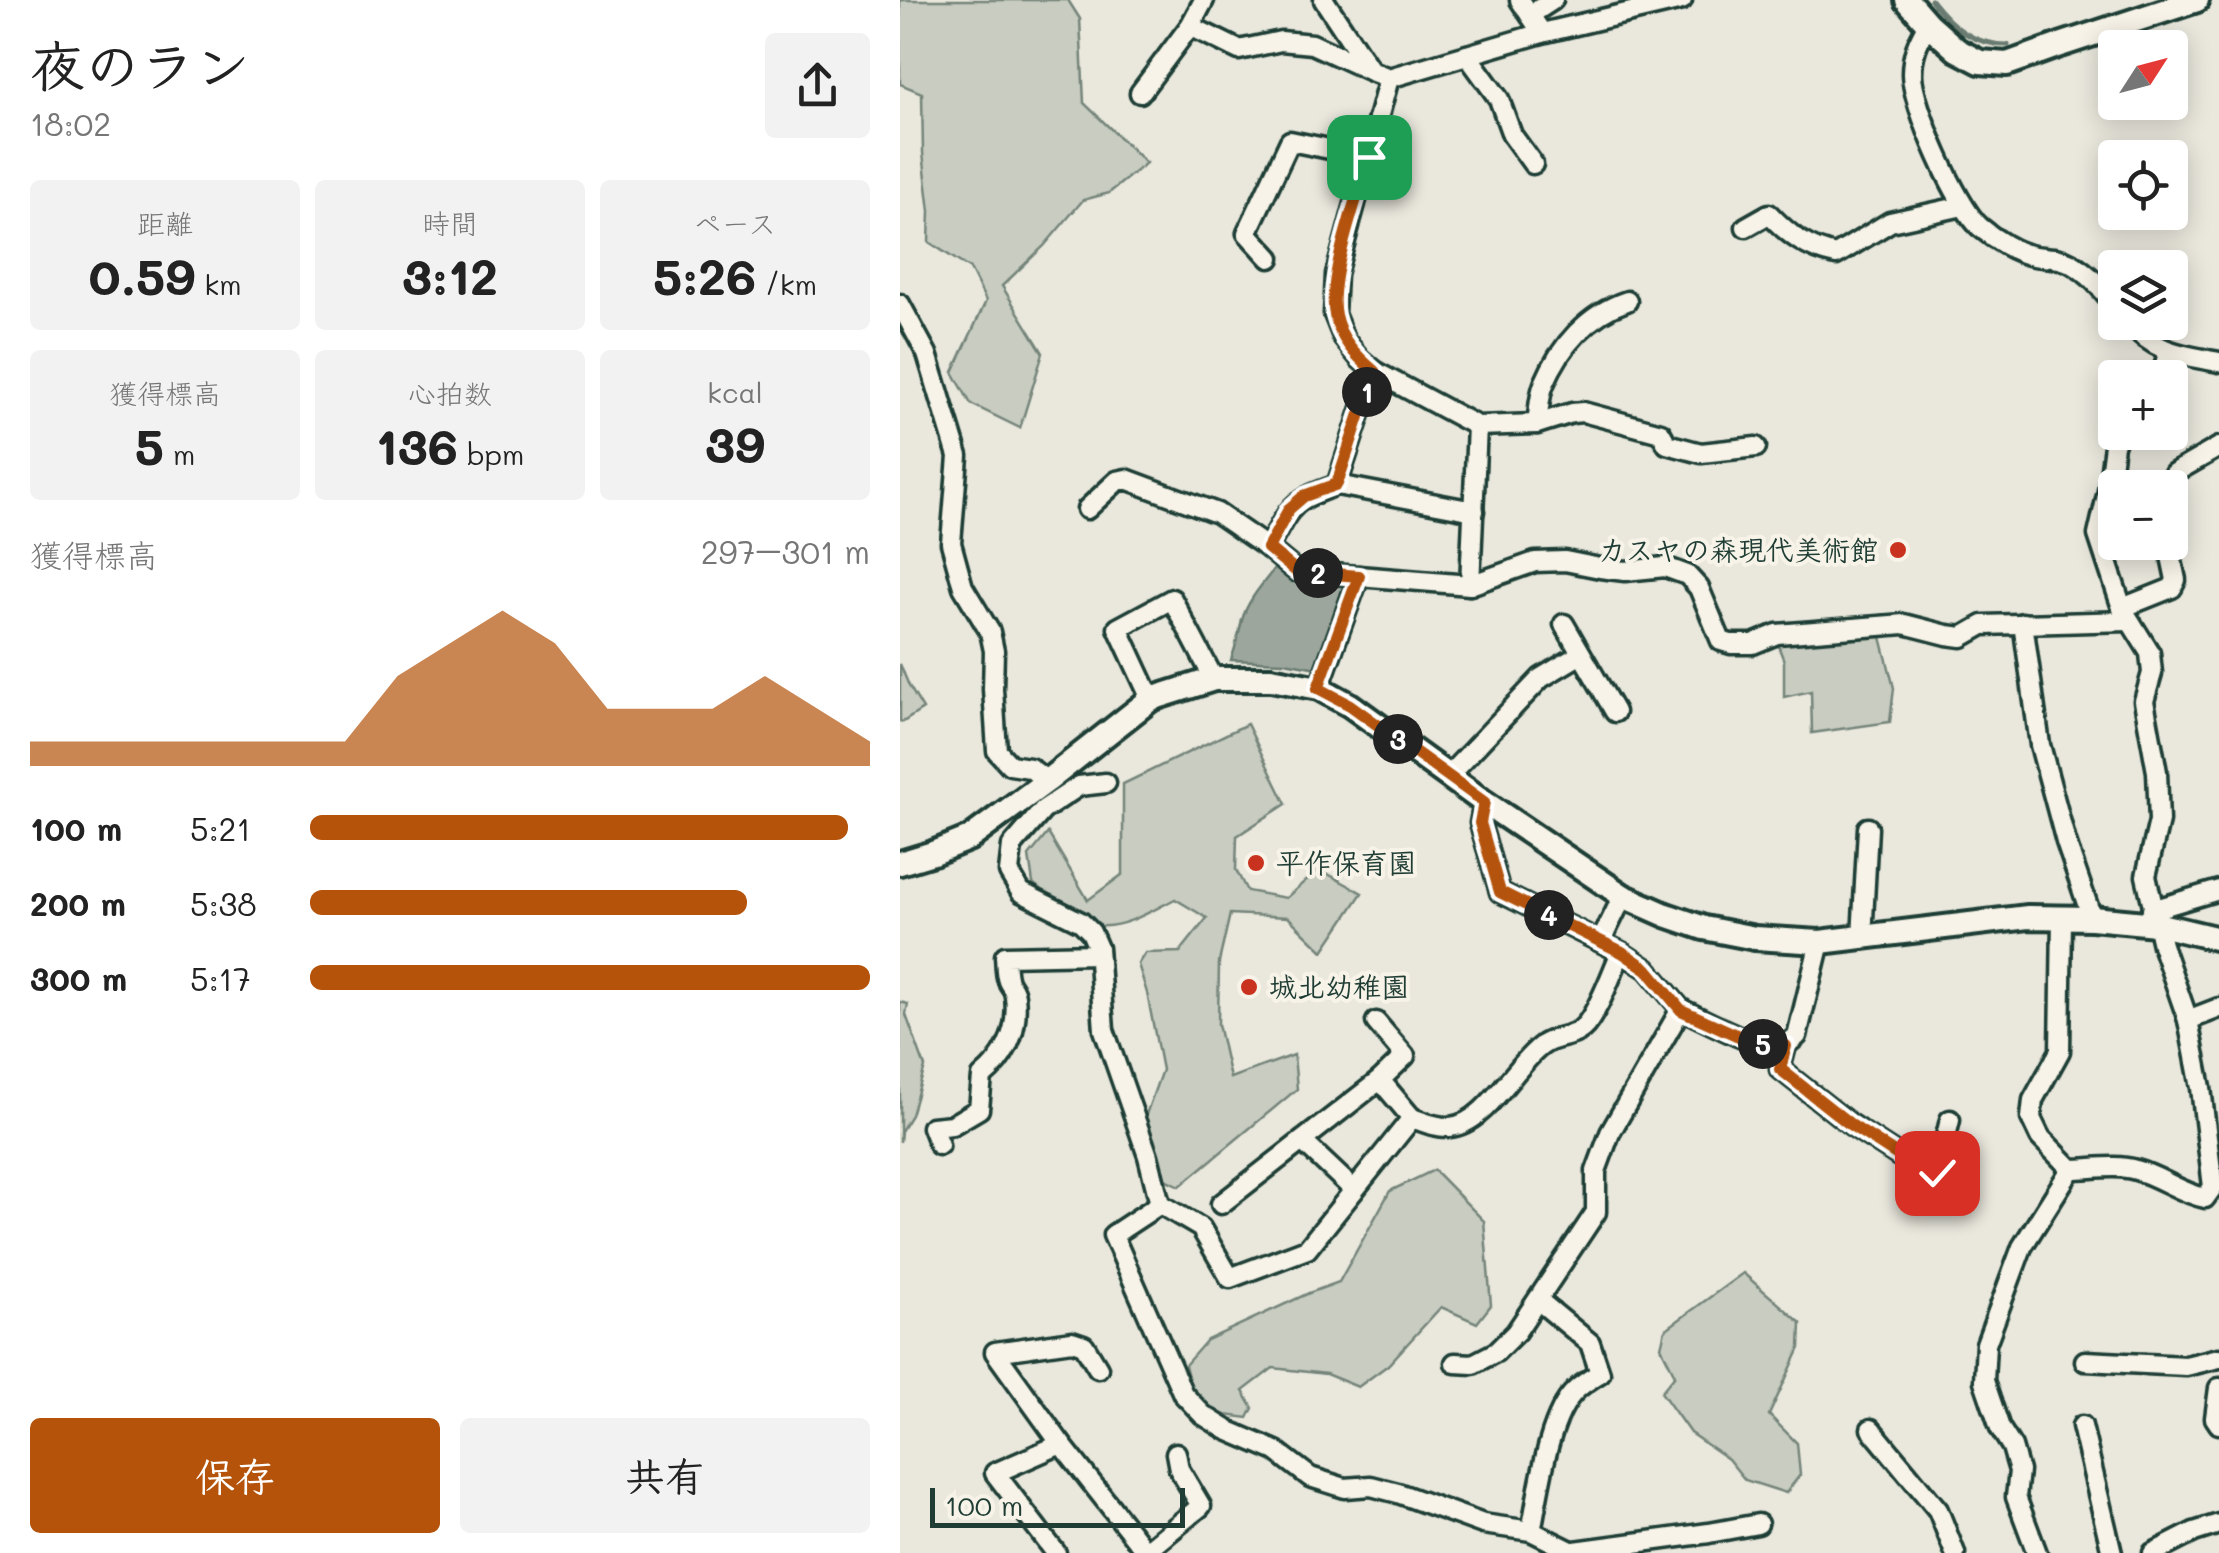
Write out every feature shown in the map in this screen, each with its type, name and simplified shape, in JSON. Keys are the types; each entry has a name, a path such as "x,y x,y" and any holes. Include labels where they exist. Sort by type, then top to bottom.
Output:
{"street":[{"path":"1140,93 1190,26 1204,0"},
{"path":"1324,0 1371,71"},
{"path":"1542,33 1525,8 1553,0"},
{"path":"1190,26 1240,50 1281,41 1312,44 1389,78 1542,33 1682,0"},
{"path":"1907,0 1957,50 1980,62 2007,64 2197,0"},
{"path":"1928,24 1914,48 1912,78 1920,110 1963,206 1980,227 2006,245 2029,255 2068,261 2098,284"},
{"path":"1467,54 1500,99 1512,136 1533,164"},
{"path":"1389,78 1336,274 1334,314 1344,339 1360,359 1374,371 1478,426 1537,424 1583,412 1661,433 1667,444 1701,453 1756,446"},
{"path":"1270,258 1247,233 1290,141 1369,157"},
{"path":"1746,226 1769,214 1802,243 1836,255 1890,222 1963,206"},
{"path":"1537,424 1542,387 1568,343 1590,319 1627,301"},
{"path":"900,304 927,354 958,456 950,543 963,587 990,632 994,651 996,752 1010,765 1030,768 1046,791"},
{"path":"2151,340 2168,352 2219,362"},
{"path":"2166,360 2168,352"},
{"path":"1337,484 1374,371"},
{"path":"1470,585 1478,426"},
{"path":"2180,470 2219,446"},
{"path":"2062,918 2060,1051 2032,1100 2031,1118 2040,1137 2070,1169 2137,1170 2205,1198 2216,1189 2201,1088 2188,1020 2154,917 2146,876 2159,821 2157,772 2144,701 2152,672 2150,653 2126,615 2098,534 2113,450"},
{"path":"1086,509 1126,479 1217,513 1296,571 1470,585 1534,562 1565,561 1626,570 1665,568 1687,574 1699,588 1720,640 1731,644 1753,644 1778,634 1904,624 1962,636 1984,625 2126,615 2172,588 2176,580 2172,560"},
{"path":"1268,548 1289,509 1304,496 1337,484 1474,510"},
{"path":"1318,688 1359,576"},
{"path":"1151,699 1118,628 1172,599 1214,679"},
{"path":"2023,623 2040,745 2066,842 2092,918"},
{"path":"1564,624 1615,712"},
{"path":"1448,776 1541,678 1581,654"},
{"path":"900,862 934,854 970,838 1046,791 1151,699 1214,679 1271,678 1318,688 1350,705 1623,896 1704,928 1755,938 1820,942 2028,917 2154,917 2219,939"},
{"path":"1106,783 1046,791 1012,846 1009,872 1021,892 1080,922 1091,932 1098,954 1104,1030 1148,1156 1160,1204 1201,1228 1230,1278 1307,1249 1412,1118"},
{"path":"1484,802 1480,823 1500,892 1622,952 1647,969 1681,1010 1743,1038 1775,1048 1786,1046 1797,1036 1820,942"},
{"path":"1862,938 1868,828"},
{"path":"2154,917 2219,890"},
{"path":"1601,940 1623,896"},
{"path":"1380,1080 1412,1118 1454,1127 1493,1100 1541,1046 1574,1036 1587,1024 1622,952"},
{"path":"939,1145 932,1127 952,1124 979,1109 982,1078 998,1064 1010,1044 1015,993 1006,977 1005,956 1098,954"},
{"path":"2188,1020 2219,1008"},
{"path":"1455,1364 1473,1364 1496,1352 1516,1332 1596,1212 1596,1170 1610,1133 1681,1010"},
{"path":"1221,1204 1380,1080 1404,1056 1376,1022"},
{"path":"1786,1046 1780,1069 1851,1125 1922,1171 1937,1173 1950,1120"},
{"path":"1302,1141 1354,1190"},
{"path":"2038,1553 2016,1497 2019,1470 1984,1381 1986,1344 2022,1248 2070,1169"},
{"path":"1160,1204 1113,1235 1182,1394 1203,1415 1276,1451 1310,1477 1345,1488 1385,1489 1483,1524 1531,1531 1575,1552 1758,1524"},
{"path":"1531,1531 1552,1431 1572,1393 1600,1373 1590,1343 1538,1300"},
{"path":"1098,1368 1084,1345 1072,1341 995,1352 1145,1552 1201,1506 1179,1469 1176,1452"},
{"path":"2085,1361 2186,1366 2219,1358"},
{"path":"2219,1388 2215,1418 2219,1424"},
{"path":"2082,1426 2112,1553"},
{"path":"1872,1429 1938,1510 1955,1553"},
{"path":"1056,1553 995,1473 1061,1444"},
{"path":"2153,1553 2219,1524"}],"shaded area":[{"path":"900,0 1068,0 1080,19 1084,103 1146,163 1109,193 1083,200 1044,246 1002,286 1043,353 1020,428 971,404 953,372 986,301 970,269 929,242 922,93 900,84"},
{"path":"1278,564 1293,576 1346,586 1317,668 1285,662 1231,660 1248,605"},
{"path":"1880,633 1894,688 1890,722 1812,733 1811,691 1784,697 1784,661 1776,640"},
{"path":"900,664 923,709 903,722 900,721"},
{"path":"1247,724 1286,804 1237,836 1236,870 1247,891 1286,898 1319,869 1362,893 1323,951 1288,917 1230,914 1219,962 1218,1024 1230,1078 1294,1055 1297,1089 1180,1186 1160,1177 1144,1120 1162,1070 1138,964 1145,953 1180,952 1207,918 1175,899 1119,924 1091,924 1064,909 1033,883 1029,856 1048,833 1088,900 1123,874 1123,784"},
{"path":"900,1002 908,1004 906,1015 925,1067 900,1142"},
{"path":"1434,1170 1484,1221 1491,1305 1477,1323 1441,1307 1388,1365 1358,1387 1326,1374 1273,1368 1243,1391 1253,1408 1248,1418 1210,1413 1190,1385 1185,1365 1207,1340 1339,1282 1390,1191"},
{"path":"1743,1273 1801,1323 1800,1348 1769,1415 1797,1443 1800,1475 1786,1493 1745,1480 1728,1459 1690,1433 1661,1392 1675,1375 1661,1347 1665,1330"}],"waterway":[{"path":"1931,0 1964,33 1984,42 2008,45"}],"place":[{"name":"カスヤの森現代美術館","path":"1898,550"},
{"name":"平作保育園","path":"1256,863"},
{"name":"城北幼稚園","path":"1249,987"}],"route":[{"path":"1369,157 1336,274 1334,314 1344,339 1374,371 1337,484 1304,496 1289,509 1268,548 1296,571 1359,576 1318,688 1350,705 1484,802 1480,823 1500,892 1622,952 1647,969 1681,1010 1743,1038 1775,1048 1786,1046 1780,1069 1851,1125 1922,1171 1937,1173"}]}
